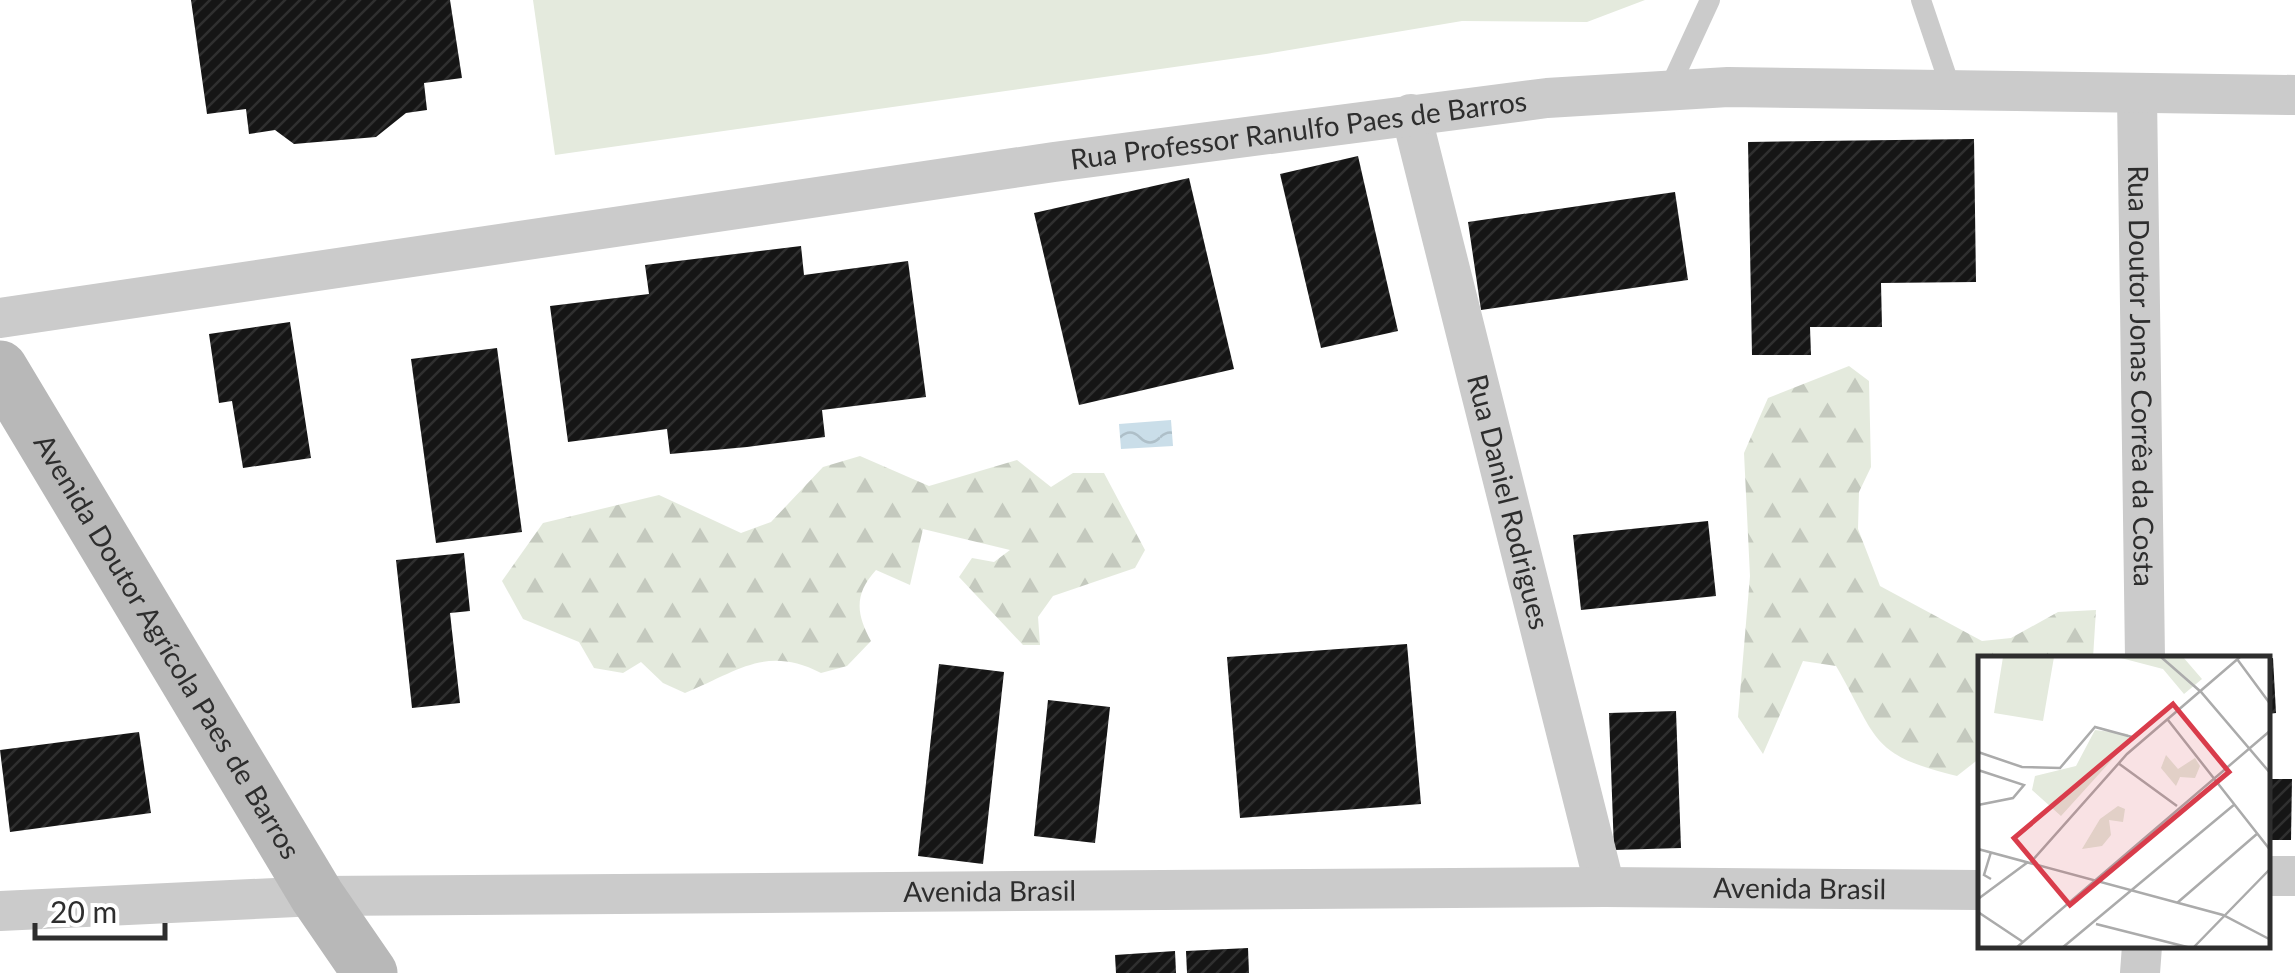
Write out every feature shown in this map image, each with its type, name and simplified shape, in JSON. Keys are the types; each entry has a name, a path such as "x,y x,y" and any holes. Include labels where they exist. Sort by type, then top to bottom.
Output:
{"street":[{"name":"Rua Professor Ranulfo Paes de Barros","path":"0,318 1411,114 1546,98 1728,87 2137,96 2295,95"},
{"name":"Rua Doutor Jonas Corrêa da Costa","path":"2137,96 2144,656"},
{"name":"Rua Daniel Rodrigues","path":"1411,114 1605,888"},
{"name":"Avenida Doutor Agrícola Paes de Barros","path":"0,368 317,896 370,973"},
{"name":"Avenida Brasil","path":"0,910 317,896 1605,888 1978,890"},
{"path":"2140,973 2142,948"}],"lane":[{"path":"1668,91 1710,0"},
{"path":"1921,0 1952,92"}],"green space":[{"path":"533,0 1645,0 1587,22 1462,21 1266,54 555,155"},
{"path":"1849,366 1869,381 1871,467 1859,492 1858,529 1880,586 1982,641 2011,638 2058,612 2096,610 2093,656 1978,656 1978,760 1957,776 1891,751 1870,727 1836,666 1803,661 1763,754 1738,717 1750,576 1744,453 1768,398"},
{"path":"860,456 929,486 1017,460 1051,487 1073,473 1104,473 1145,550 1135,568 1053,596 1038,617 1040,645 1023,645 959,577 972,558 994,562 1010,550 923,529 910,585 876,570 864,587 860,613 871,641 847,666 821,673 802,665 768,661 685,693 663,683 641,662 623,673 594,668 579,642 523,619 502,581 543,523 659,495 741,533 771,522 823,467"}],"water":[{"path":"1171,420 1173,446 1121,449 1119,424"}],"building":[{"path":"191,0 450,0 462,78 424,83 427,110 406,113 376,137 294,144 275,130 249,134 246,109 207,114"},
{"path":"1974,139 1976,282 1881,283 1882,327 1810,327 1811,355 1752,355 1748,142"},
{"path":"1358,156 1398,331 1321,348 1280,174"},
{"path":"1189,178 1234,369 1079,405 1034,213"},
{"path":"1675,192 1688,280 1481,310 1468,222"},
{"path":"801,246 804,275 908,261 926,397 822,410 825,437 747,447 670,454 667,429 568,442 550,306 649,294 645,265"},
{"path":"290,322 311,458 243,468 232,401 219,403 209,334"},
{"path":"497,348 522,532 436,543 411,359"},
{"path":"1708,521 1716,596 1581,610 1573,535"},
{"path":"464,553 470,611 450,613 460,703 412,708 396,560"},
{"path":"1407,644 1421,804 1240,818 1227,657"},
{"path":"2273,658 2276,713 2270,714"},
{"path":"939,664 1004,672 983,864 918,856"},
{"path":"1048,700 1110,707 1095,843 1034,836"},
{"path":"1676,711 1681,848 1614,850 1609,713"},
{"path":"139,732 151,813 10,832 0,750"},
{"path":"2270,779 2292,779 2291,840 2270,840"},
{"path":"1248,948 1249,973 1187,973 1186,951"},
{"path":"1175,951 1176,973 1116,973 1115,955"}]}
